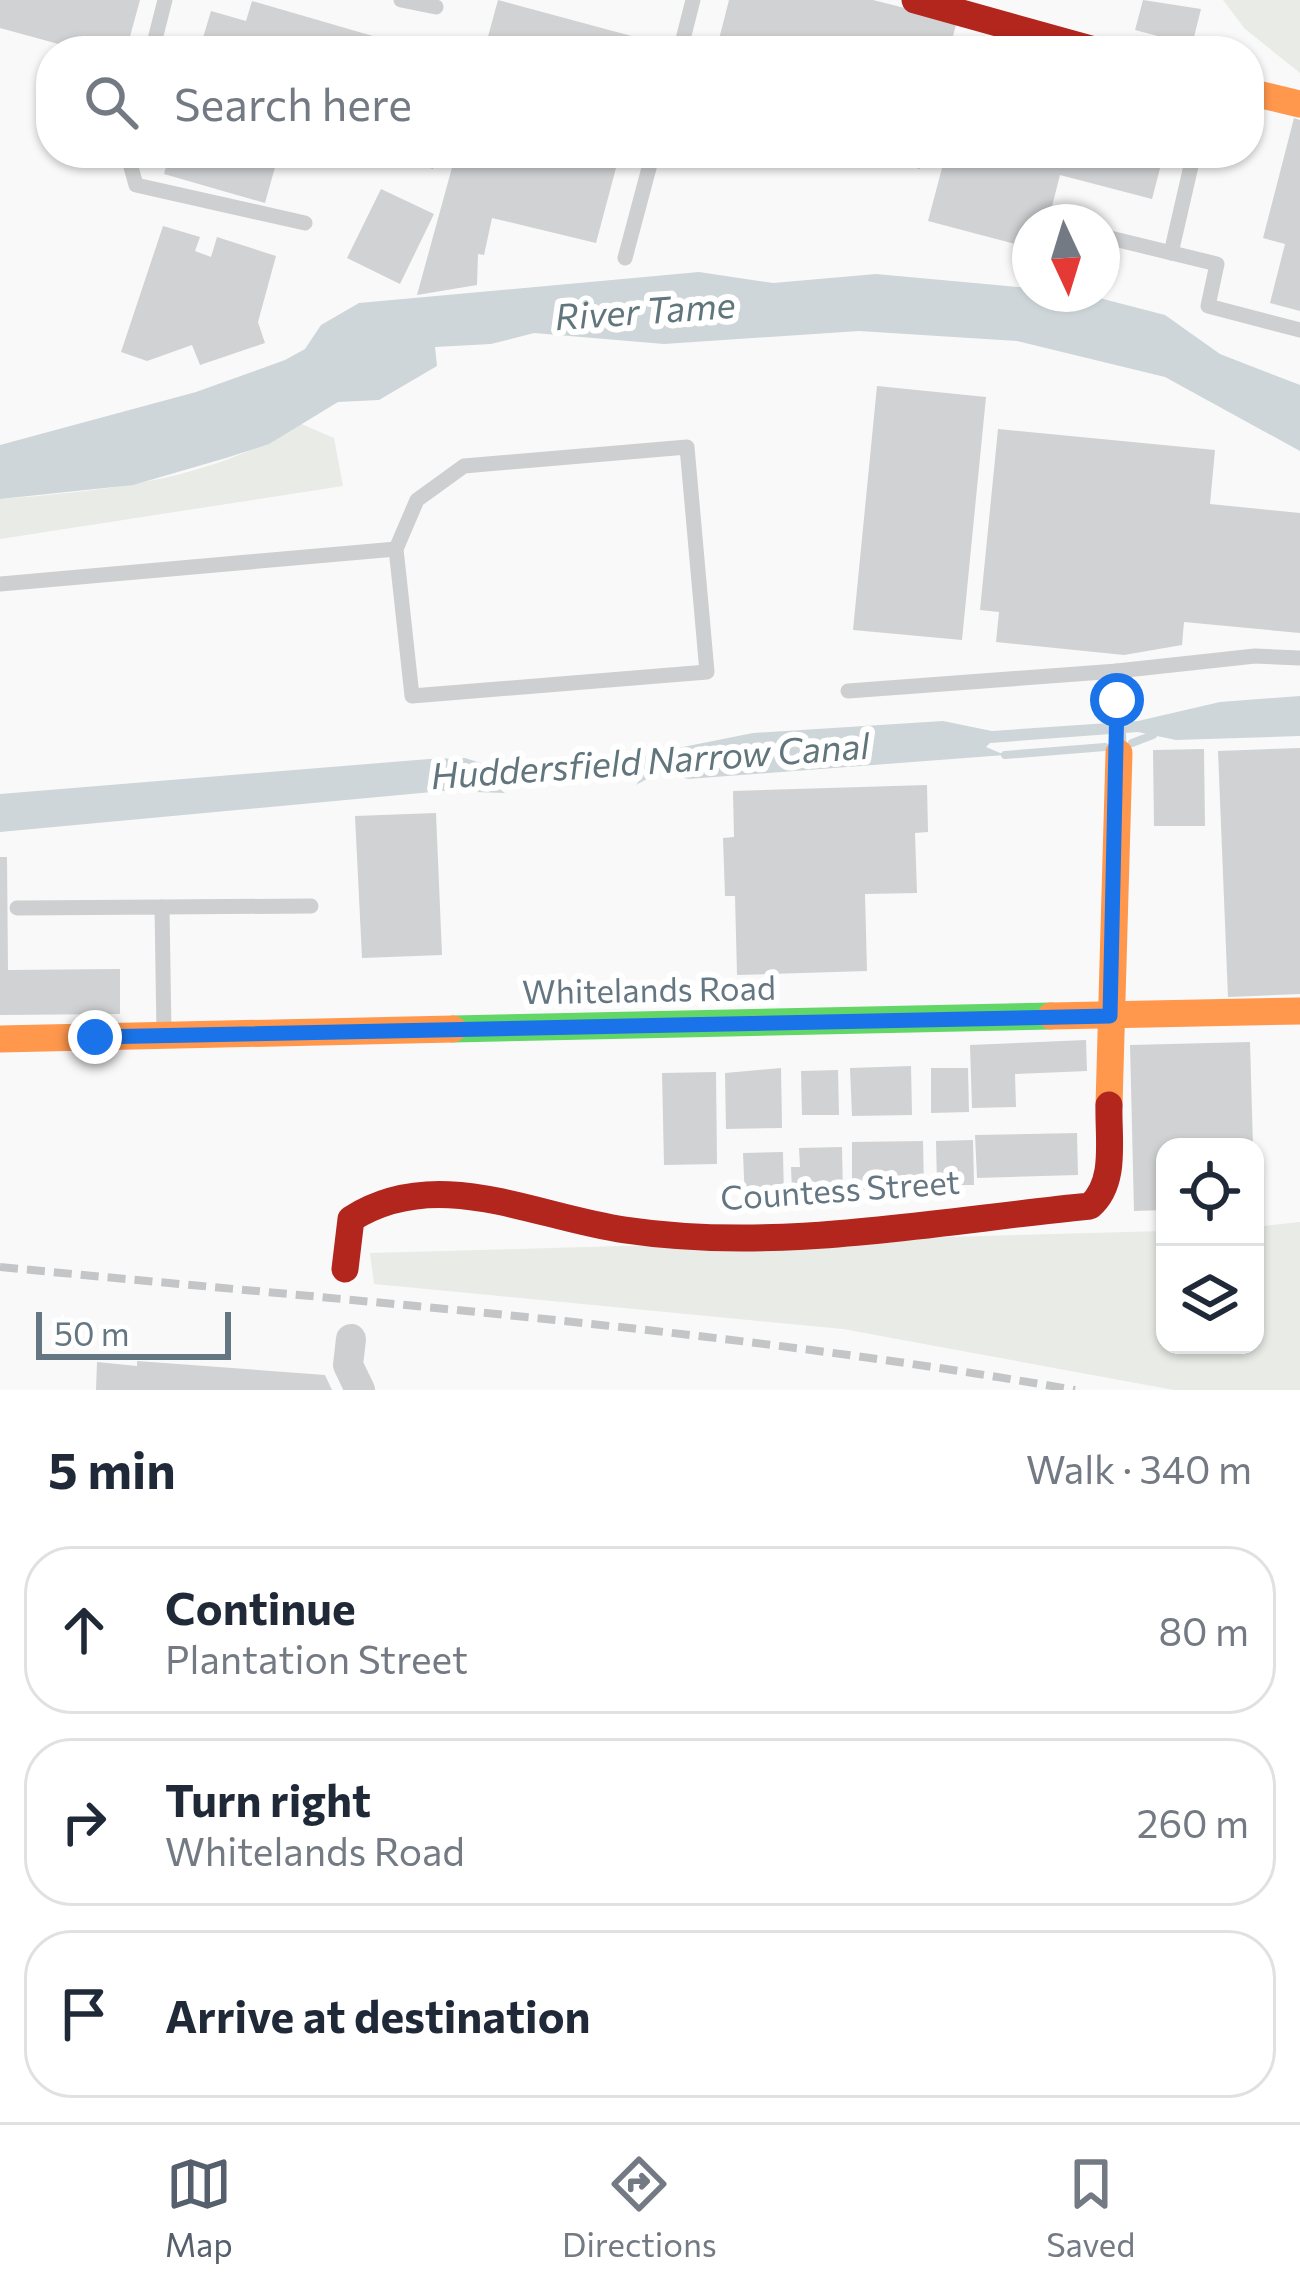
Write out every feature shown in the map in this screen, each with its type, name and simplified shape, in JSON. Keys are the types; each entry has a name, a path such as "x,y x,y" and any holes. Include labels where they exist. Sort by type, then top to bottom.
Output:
{"street":[{"path":"915,0 1044,36"},
{"path":"1264,96 1300,104"},
{"path":"1110,1016 1119,753"},
{"name":"Whitelands Road","path":"0,1039 1300,1011"},
{"name":"Countess Street","path":"345,1269 351,1219 373,1201 412,1191 626,1231 736,1238 1090,1206 1104,1194 1110,1016"},
{"path":"351,1339 348,1365 360,1390"}],"lane":[{"path":"156,36 165,0"},
{"path":"401,0 436,7"},
{"path":"684,36 693,0"},
{"path":"131,168 136,184 305,223"},
{"path":"625,258 649,168"},
{"path":"1171,254 1191,168"},
{"path":"1120,241 1216,264 1208,306 1300,330"},
{"path":"688,447 707,672 412,696 396,549 417,500 464,466 688,447"},
{"path":"0,584 396,549"},
{"path":"848,691 1255,656 1300,658"},
{"path":"1117,671 1119,753"},
{"path":"17,908 311,906"},
{"path":"162,907 164,1036"}],"shaded area":[{"path":"1223,0 1300,0 1300,73 1264,44 1264,36 1245,29"},
{"path":"299,423 334,438 343,486 0,539 0,499 155,480 230,458"},
{"path":"1300,1222 1300,1390 1174,1390 843,1329 374,1284 370,1253 1156,1231 1156,1354 1264,1354 1264,1226"}],"water":[{"name":"River Tame","path":"699,272 773,283 876,274 1012,286 1012,312 1120,312 1120,303 1165,315 1220,354 1300,385 1300,451 1165,377 1017,341 859,331 664,344 534,333 491,344 435,347 437,366 379,400 338,402 269,444 226,458 133,485 0,499 0,445 196,392 285,360 305,349 321,325 359,303"},
{"name":"Huddersfield Narrow Canal","path":"1300,696 1300,736 1176,740 1138,732 986,747 1005,755 688,779 663,770 636,785 648,769 495,777 490,782 505,793 443,791 0,832 0,794 429,759 465,758 494,767 633,757 753,733 943,721 992,731 1138,721 1220,702"}],"building":[{"path":"0,0 140,0 130,36 36,38 0,28"},
{"path":"498,0 631,36 488,36"},
{"path":"729,0 873,0 957,21 953,36 720,36"},
{"path":"1143,0 1201,9 1194,36 1158,36 1135,30"},
{"path":"252,1 373,36 204,36 211,11 246,21"},
{"path":"1294,118 1300,120 1300,311 1270,303 1285,244 1263,238"},
{"path":"166,168 275,168 265,203 164,174"},
{"path":"452,168 616,168 596,243 492,218 484,255 478,254 477,285 417,295"},
{"path":"942,168 1160,168 1152,199 1060,175 1053,204 1012,204 1012,243 928,221"},
{"path":"381,189 434,214 400,284 347,258"},
{"path":"163,226 200,237 195,251 211,257 217,237 276,256 258,322 265,343 200,365 192,345 147,361 121,352"},
{"path":"877,386 986,397 962,640 853,630"},
{"path":"998,429 1215,450 1210,504 1300,513 1300,633 1184,622 1182,645 1124,655 996,642 999,612 980,610"},
{"path":"1300,748 1300,994 1228,997 1218,751"},
{"path":"1204,749 1205,826 1154,826 1153,750"},
{"path":"927,785 928,832 915,833 917,893 865,894 867,971 737,975 735,896 725,896 723,838 734,837 733,791"},
{"path":"436,813 442,955 362,958 355,816"},
{"path":"0,857 7,857 8,970 120,969 120,1014 0,1015"},
{"path":"1086,1040 1087,1071 1015,1074 1016,1107 972,1108 970,1045"},
{"path":"1250,1042 1253,1138 1156,1138 1156,1210 1134,1211 1130,1045"},
{"path":"911,1066 912,1115 852,1116 850,1068"},
{"path":"781,1068 782,1128 726,1129 725,1073"},
{"path":"931,1068 968,1068 969,1112 931,1113"},
{"path":"838,1070 839,1115 802,1115 801,1071"},
{"path":"716,1072 717,1164 664,1165 662,1073"},
{"path":"1077,1133 1078,1175 977,1178 975,1135"},
{"path":"973,1140 974,1185 937,1185 936,1141"},
{"path":"923,1141 924,1189 852,1190 852,1142"},
{"path":"842,1147 843,1196 792,1191 791,1167 800,1167 799,1148"},
{"path":"783,1152 784,1200 745,1201 743,1153"},
{"path":"137,1361 325,1375 332,1390 96,1390 97,1362 137,1366"}],"waterway":[{"path":"1132,743 1153,735"},
{"path":"1005,755 1105,747"}],"railway":[{"path":"0,1267 673,1333 1075,1390"}],"traffic: fast":[{"path":"453,1029 1051,1016"}],"traffic: slow":[{"path":"1264,96 1300,104"},
{"path":"1109,1105 1119,753"},
{"path":"1051,1016 1300,1011"},
{"path":"0,1039 453,1029"}],"traffic: jam":[{"path":"915,0 1044,36"},
{"path":"345,1269 351,1219 384,1203 417,1196 486,1199 625,1230 741,1238 858,1232 1090,1206 1108,1173 1109,1105"}],"route":[{"path":"95,1037 1110,1016 1117,700"}]}
